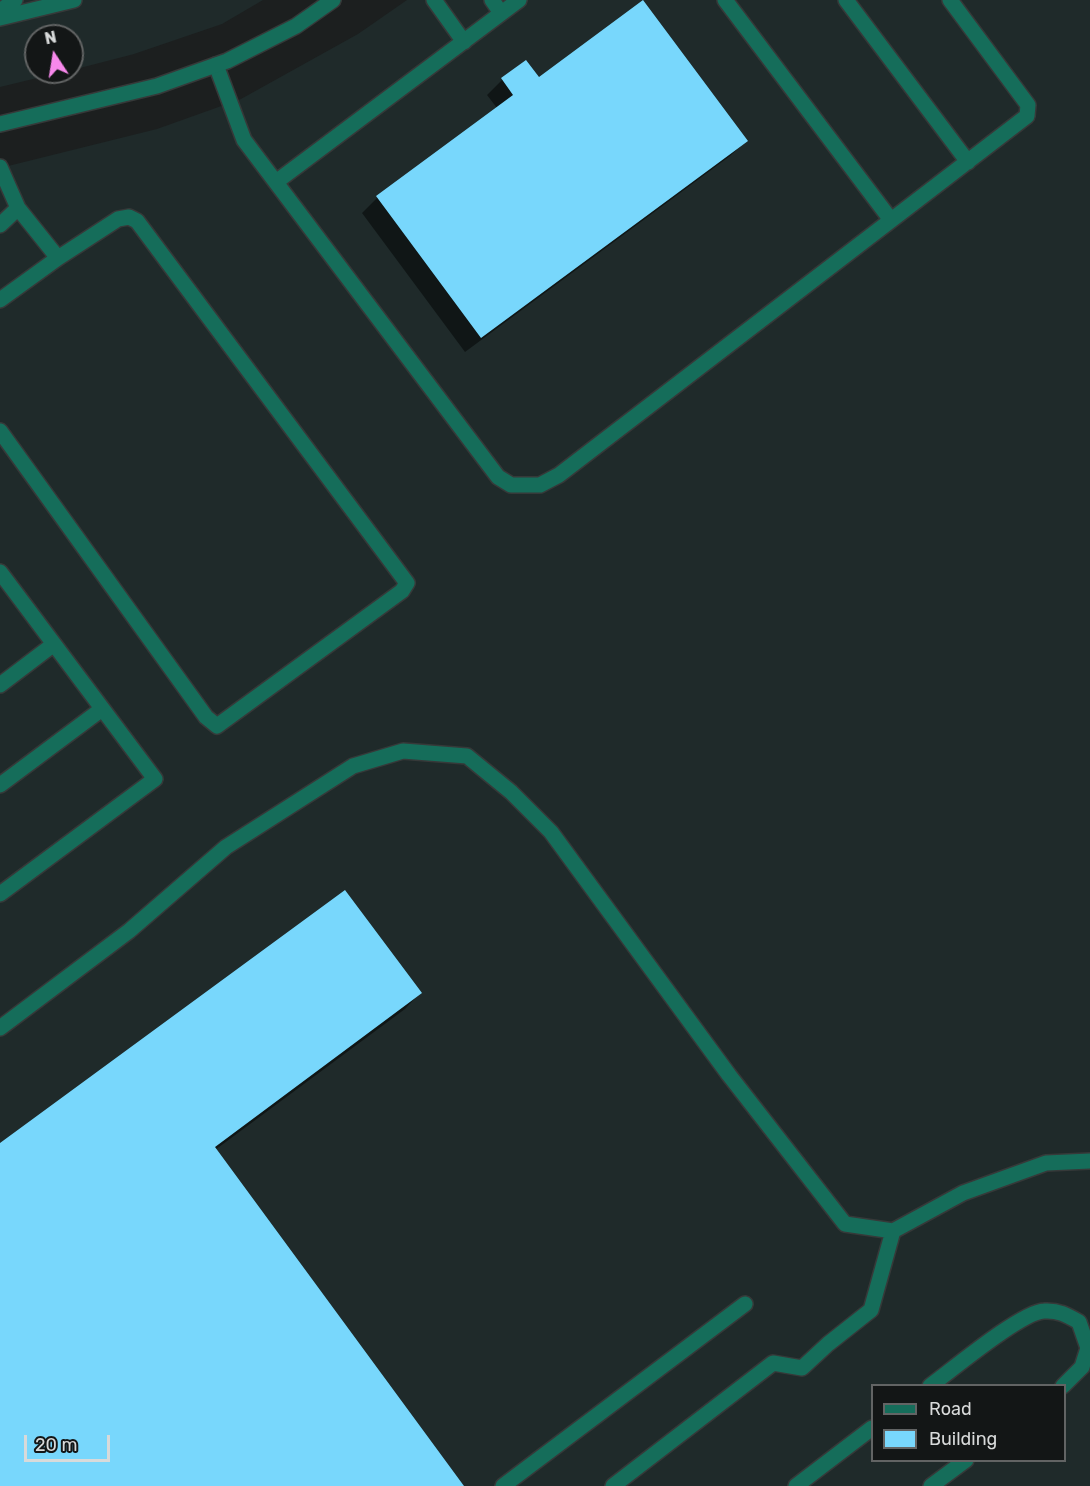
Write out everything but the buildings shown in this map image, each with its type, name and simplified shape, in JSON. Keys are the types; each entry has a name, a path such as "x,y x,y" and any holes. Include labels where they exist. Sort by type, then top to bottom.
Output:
{"street":[{"path":"0,11 15,0"},
{"path":"0,18 74,0"},
{"path":"0,124 157,86 227,61 296,26 333,0"},
{"path":"434,0 464,42"},
{"path":"492,0 501,13"},
{"path":"276,182 519,0"},
{"path":"725,0 891,220"},
{"path":"846,0 968,162"},
{"path":"216,65 244,140 498,477 511,485 540,485 559,475 1027,116 1028,105 950,0"},
{"path":"0,167 18,208 58,258"},
{"path":"0,225 18,208"},
{"path":"0,300 58,258 118,219 129,217 137,221 407,583 402,591 217,726 206,717 0,431"},
{"path":"0,572 155,779 0,894"},
{"path":"0,685 54,644"},
{"path":"0,785 102,709"},
{"path":"0,1028 129,931 226,847 353,766 403,751 467,756 511,792 551,832 729,1075 845,1224 893,1231 963,1193 1046,1163 1090,1161"},
{"path":"614,1486 773,1363 802,1368 871,1310 893,1231"},
{"path":"502,1486 746,1304"},
{"path":"933,1384 1016,1323 1041,1311 1061,1312 1079,1322 1088,1348 1082,1367 1065,1384"},
{"path":"796,1486 871,1430"},
{"path":"931,1486 965,1462"}],"shaded area":[{"path":"0,0 263,0 222,24 134,54 84,67 84,24 24,24 24,81 0,87"},
{"path":"407,0 1090,0 1090,1486 0,1486 0,168 157,129 241,99 358,34"}]}
